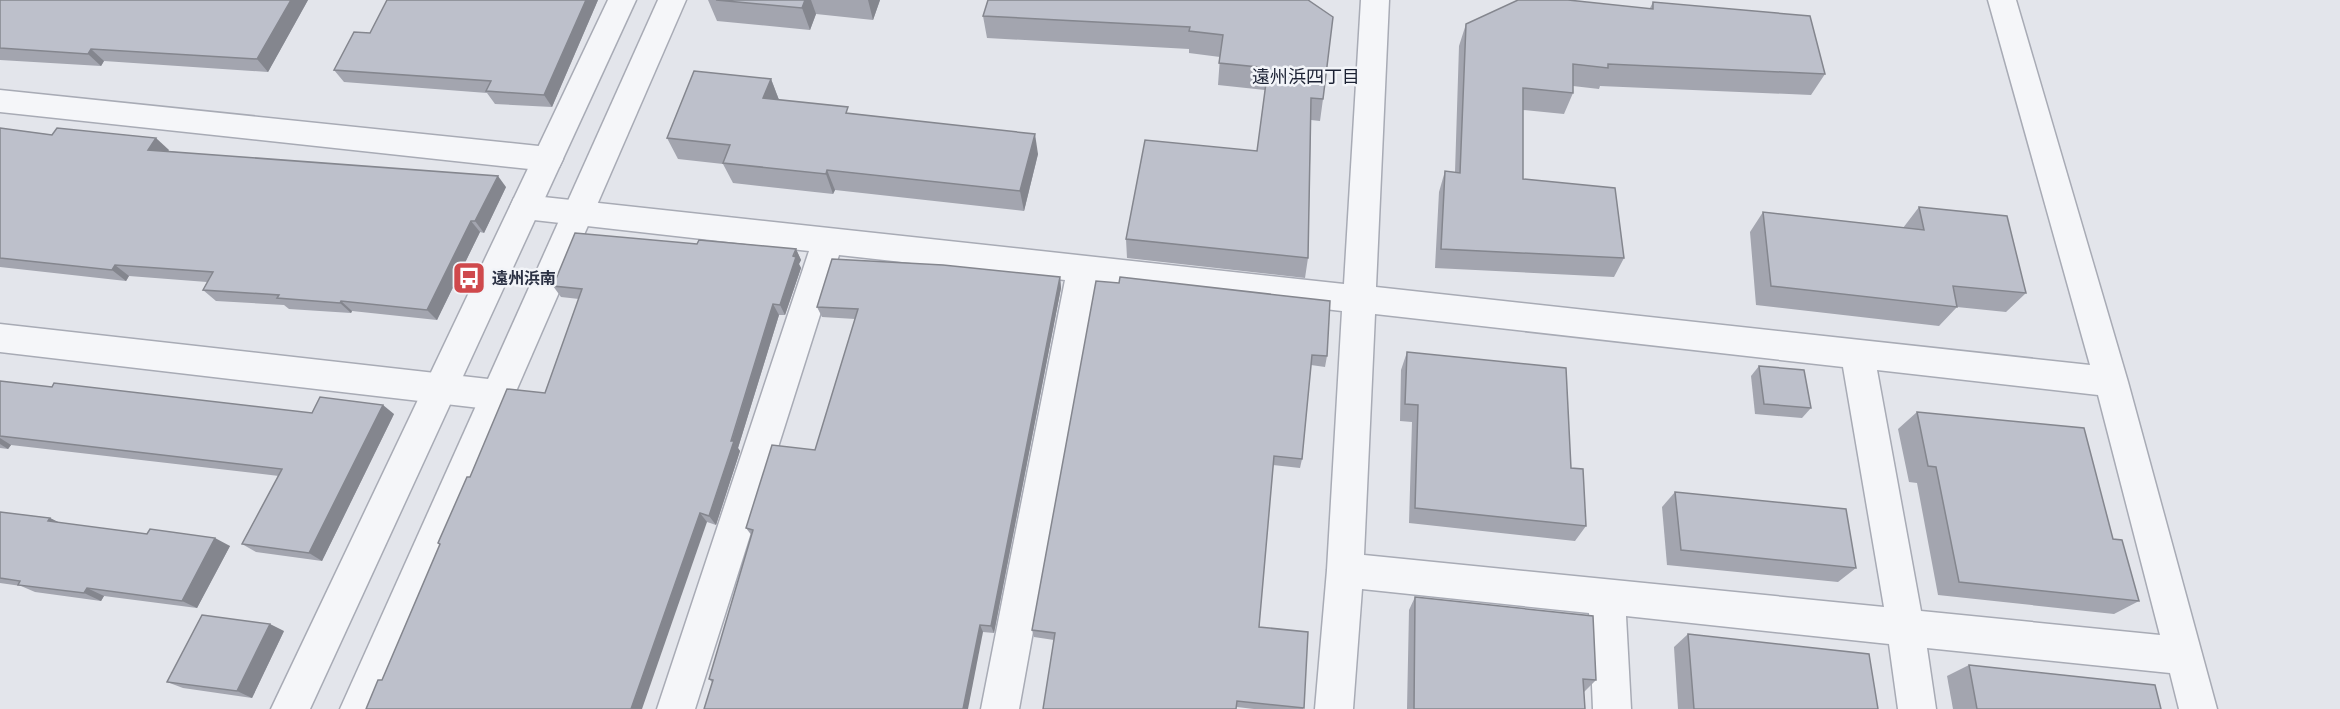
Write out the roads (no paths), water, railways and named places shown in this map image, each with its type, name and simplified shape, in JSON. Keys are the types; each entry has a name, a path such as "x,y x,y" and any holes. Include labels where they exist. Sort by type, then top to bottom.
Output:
{"street":[{"path":"290,709 622,0"},
{"path":"359,709 672,0"},
{"path":"1334,709 1345,570 1375,0"},
{"path":"2002,0 2111,382 2198,709"},
{"path":"0,100 548,159"},
{"path":"525,207 2111,382"},
{"path":"676,709 828,241"},
{"path":"1000,709 1083,269"},
{"path":"0,338 497,395"},
{"path":"1857,354 1906,628 1917,709"},
{"path":"1345,570 2184,656"},
{"path":"1607,597 1612,709"}],"place":[{"name":"遠州浜南","path":"469,278"}],"district":[{"name":"遠州浜四丁目","path":"1306,77"}]}
